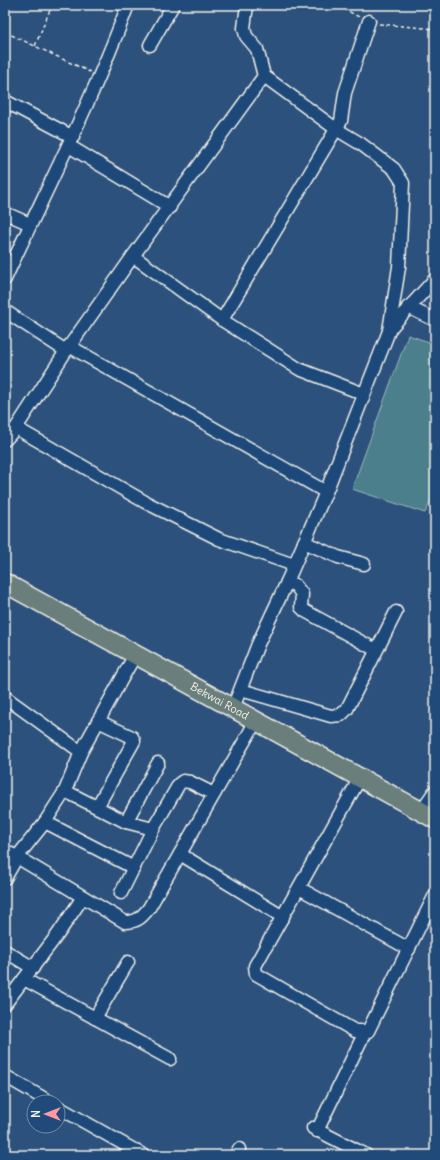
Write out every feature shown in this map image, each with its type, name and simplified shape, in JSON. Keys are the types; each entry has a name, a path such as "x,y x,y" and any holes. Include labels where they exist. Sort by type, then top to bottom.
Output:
{"highway":[{"name":"Bekwai Road","path":"5,583 428,815"}],"street":[{"path":"5,279 30,224 71,142 128,5"},
{"path":"150,44 173,5"},
{"path":"234,708 258,644 326,492 389,331 399,267 403,183 394,169 361,144 336,129 264,76 257,49 246,36 244,28 247,5"},
{"path":"222,320 342,117 346,88 369,21"},
{"path":"5,440 16,428 68,348 133,256 264,76"},
{"path":"5,101 170,207"},
{"path":"5,213 30,224"},
{"path":"133,256 222,320 299,368 364,394"},
{"path":"389,331 408,307 423,293 435,278"},
{"path":"408,307 435,320"},
{"path":"5,311 68,348 326,492"},
{"path":"16,428 159,509 220,539 294,565"},
{"path":"304,542 338,557 364,564"},
{"path":"287,582 295,585 302,594 301,607 305,611 376,650"},
{"path":"240,690 331,716 341,715 347,709 396,612"},
{"path":"5,878 17,857 45,822 65,791 81,752 135,655"},
{"path":"5,697 81,752"},
{"path":"97,807 134,741 132,736 98,721"},
{"path":"5,851 125,922 134,922 141,918 149,908 256,721"},
{"path":"126,822 158,763"},
{"path":"360,778 255,966 256,974 355,1031 365,1032"},
{"path":"121,893 153,829 179,784 183,781 190,782 214,794"},
{"path":"65,791 126,822 153,829"},
{"path":"428,815 435,791"},
{"path":"45,822 134,868"},
{"path":"180,854 282,917"},
{"path":"299,888 409,949"},
{"path":"366,1155 315,1129 365,1032 370,1028 435,896"},
{"path":"5,1004 33,968 83,897"},
{"path":"5,951 33,968"},
{"path":"95,1018 128,962"},
{"path":"24,979 170,1059"},
{"path":"5,1076 36,1094"},
{"path":"66,1111 143,1155"},
{"path":"117,1155 122,1144"}],"path":[{"path":"35,46 52,5"},
{"path":"337,5 369,21 379,24 435,29"},
{"path":"5,32 99,77"}],"green space":[{"path":"408,335 435,344 435,492 425,513 352,489"}]}
